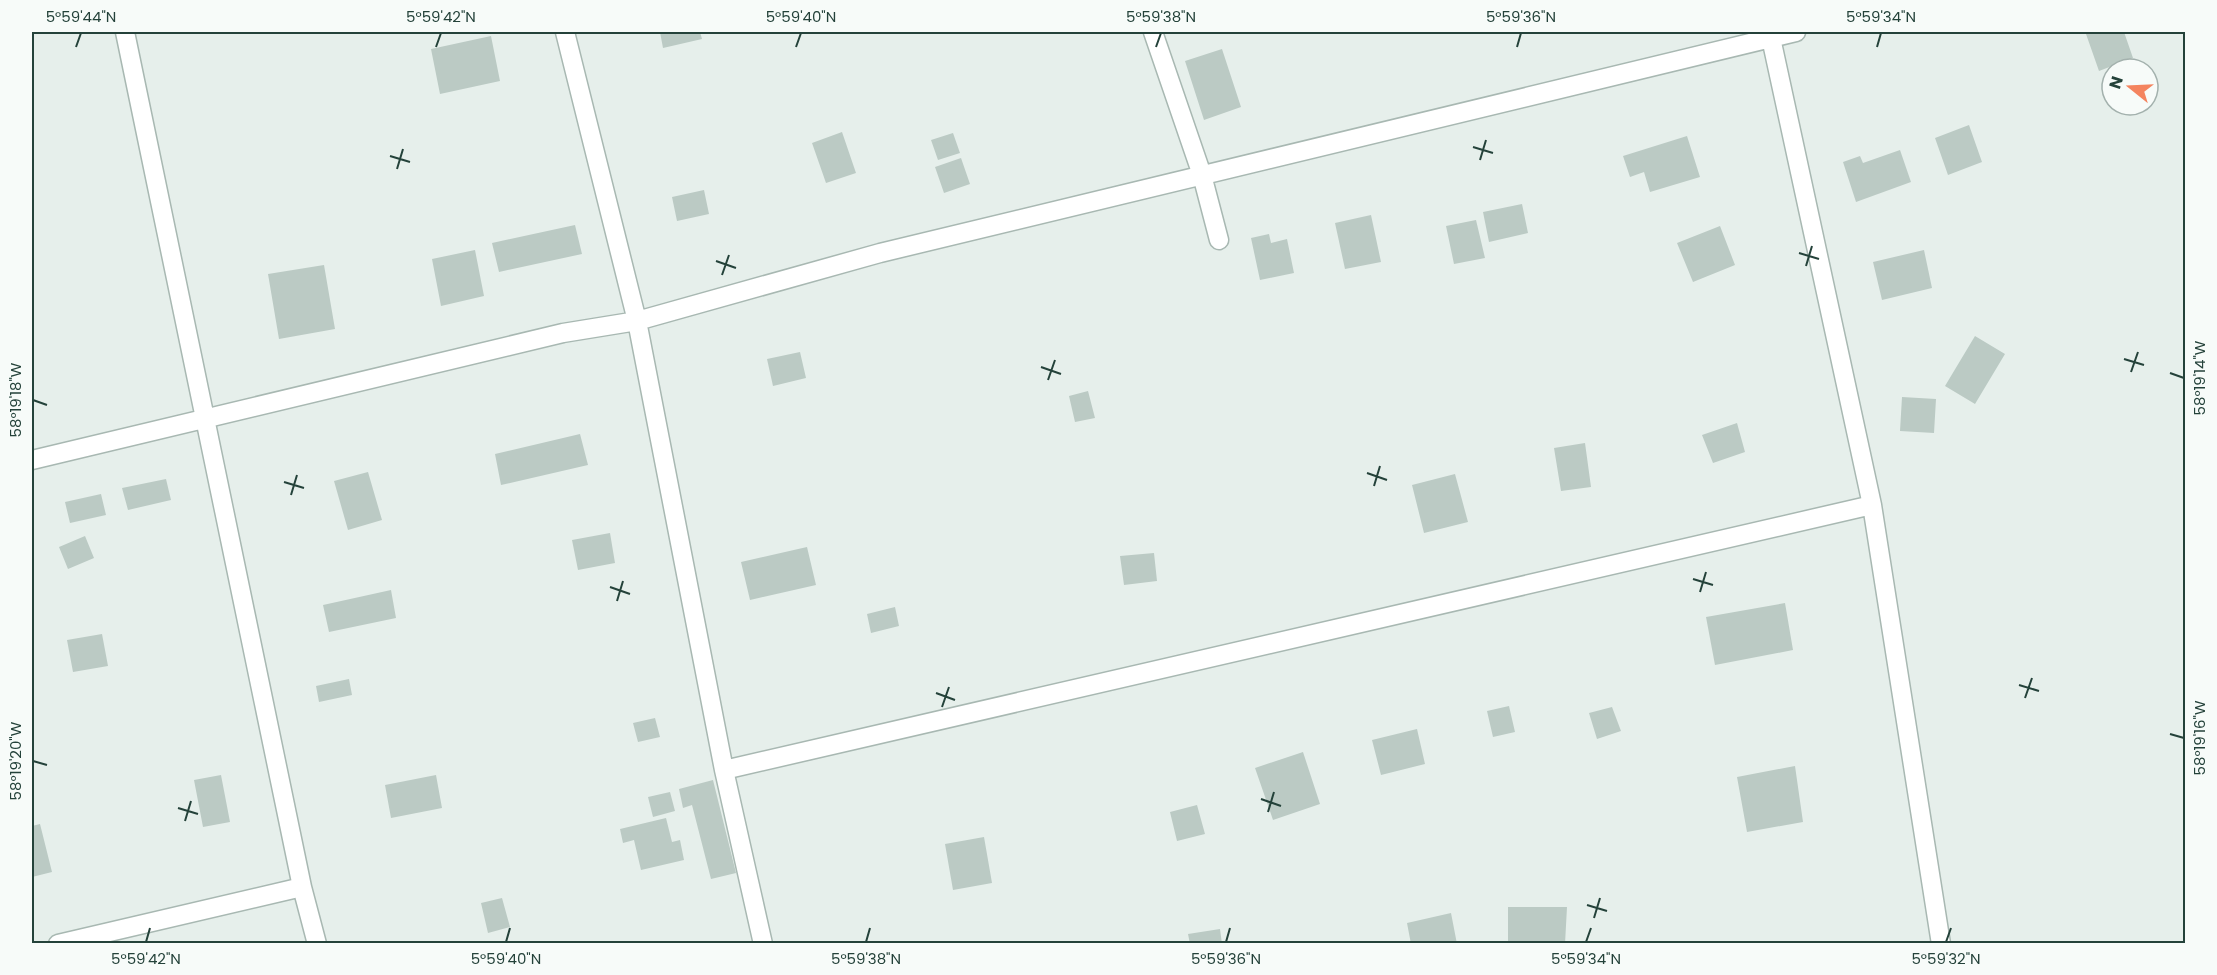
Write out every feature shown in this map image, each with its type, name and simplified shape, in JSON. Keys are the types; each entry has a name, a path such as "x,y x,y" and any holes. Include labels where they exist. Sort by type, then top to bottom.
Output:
{"street":[{"path":"125,32 302,887 316,944"},
{"path":"565,32 637,321 724,770 763,944"},
{"path":"1153,32 1202,175 1220,240"},
{"path":"32,460 562,333 637,321 880,252 1796,32"},
{"path":"1771,38 1872,505 1941,944"},
{"path":"724,770 1872,505"},
{"path":"58,944 302,887"}],"building":[{"path":"660,32 700,32 702,39 663,48"},
{"path":"2124,32 2133,57 2100,57 2099,71 2086,34"},
{"path":"491,36 500,81 440,94 431,49"},
{"path":"1222,49 1241,107 1204,120 1185,61"},
{"path":"1969,125 1982,162 1948,175 1935,138"},
{"path":"842,132 856,173 826,183 812,143"},
{"path":"953,133 960,153 938,160 931,140"},
{"path":"1687,136 1700,177 1650,192 1644,172 1630,177 1623,156"},
{"path":"1900,150 1911,182 1856,202 1843,162 1860,156 1863,163"},
{"path":"961,158 970,184 944,193 935,167"},
{"path":"704,190 709,214 677,221 672,197"},
{"path":"1522,204 1528,233 1489,242 1483,212"},
{"path":"1371,215 1381,262 1345,269 1335,223"},
{"path":"1476,220 1485,258 1454,264 1446,226"},
{"path":"575,225 582,254 499,272 492,243"},
{"path":"1720,226 1735,265 1693,282 1677,243"},
{"path":"1269,234 1271,243 1287,239 1294,273 1260,280 1251,238"},
{"path":"475,250 484,296 441,306 432,259"},
{"path":"1924,250 1932,288 1882,300 1873,262"},
{"path":"324,265 335,329 279,339 268,274"},
{"path":"1975,336 2005,354 1975,404 1945,386"},
{"path":"800,352 806,378 773,386 767,359"},
{"path":"1088,391 1095,418 1075,422 1069,396"},
{"path":"1902,397 1936,399 1934,433 1900,431"},
{"path":"1737,423 1745,452 1713,463 1702,435"},
{"path":"580,434 588,465 501,485 495,454"},
{"path":"1585,443 1591,487 1561,491 1554,448"},
{"path":"368,472 382,520 348,530 334,481"},
{"path":"1455,474 1468,522 1424,533 1412,485"},
{"path":"166,479 171,500 128,510 122,488"},
{"path":"101,494 106,515 70,523 65,502"},
{"path":"610,533 615,563 578,570 572,540"},
{"path":"85,536 94,558 68,569 59,547"},
{"path":"807,547 816,585 750,600 741,562"},
{"path":"1154,553 1157,581 1124,585 1120,556"},
{"path":"391,590 396,618 329,632 323,605"},
{"path":"1785,603 1793,650 1715,665 1706,617"},
{"path":"895,607 899,626 871,633 867,614"},
{"path":"102,634 108,666 73,672 67,640"},
{"path":"349,679 352,695 319,702 316,686"},
{"path":"1509,706 1515,732 1493,737 1487,711"},
{"path":"1612,707 1621,731 1597,739 1589,713"},
{"path":"655,718 660,737 638,742 633,723"},
{"path":"1417,729 1425,764 1381,775 1372,740"},
{"path":"1303,752 1320,804 1273,820 1255,768"},
{"path":"1795,766 1803,822 1747,832 1737,777"},
{"path":"221,775 230,822 203,827 194,780"},
{"path":"436,775 442,808 391,818 385,785"},
{"path":"713,780 736,873 711,879 692,805 683,808 679,789"},
{"path":"670,792 675,811 653,817 648,797"},
{"path":"1197,805 1205,834 1177,841 1170,812"},
{"path":"666,818 672,842 680,840 684,860 641,870 634,840 623,843 620,829"},
{"path":"40,824 52,872 32,877 32,826"},
{"path":"984,837 992,883 953,890 945,844"},
{"path":"502,898 510,927 488,933 481,903"},
{"path":"1508,907 1567,907 1565,944 1508,944"},
{"path":"1451,913 1457,944 1411,944 1407,923"},
{"path":"1220,929 1222,944 1190,944 1188,934"}]}
